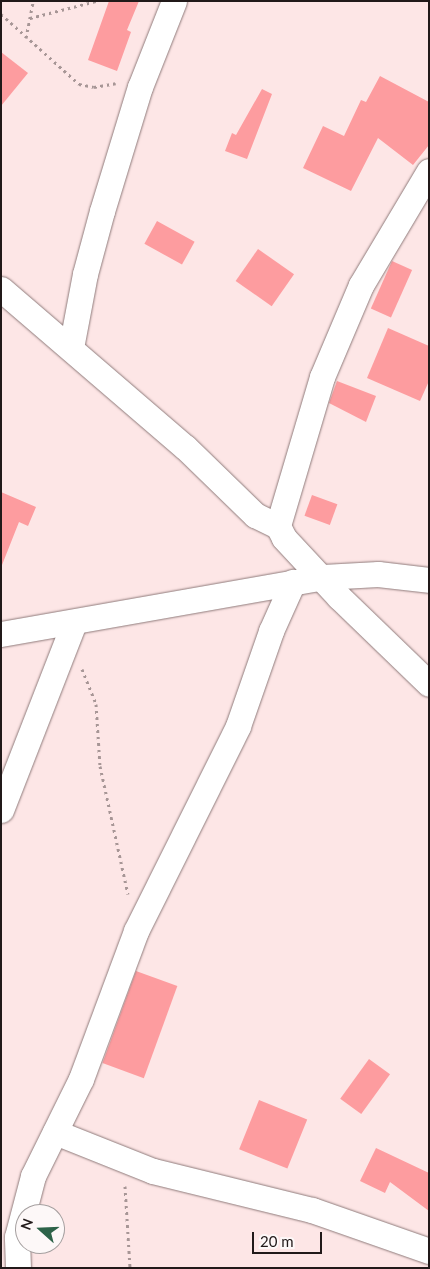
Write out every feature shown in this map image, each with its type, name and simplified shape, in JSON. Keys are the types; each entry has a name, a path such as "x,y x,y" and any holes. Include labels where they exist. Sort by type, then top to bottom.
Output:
{"street":[{"path":"71,348 85,274 140,87 174,1"},
{"path":"278,526 329,358 361,285 429,172"},
{"path":"1,289 185,447 255,515 278,526 284,538 323,577 339,597 429,684"},
{"path":"1,634 70,633 293,582 323,577 378,574 429,580"},
{"path":"18,1268 17,1237 30,1185 81,1079 136,931 238,726 271,630 293,582"},
{"path":"1,810 70,633"},
{"path":"54,1132 186,1182 312,1210 429,1250"}],"path":[{"path":"26,38 33,1"},
{"path":"30,18 96,1"},
{"path":"1,14 80,84 94,87 126,82 140,87"},
{"path":"70,633 88,676 96,704 100,766 136,931"},
{"path":"119,1158 127,1199 130,1268"}],"building":[{"path":"109,1 139,1 127,30 131,32 117,71 88,60"},
{"path":"1,52 28,73 1,106"},
{"path":"380,76 429,102 429,145 413,165 378,138 351,191 303,168 323,126 344,136 361,100 366,102"},
{"path":"262,89 272,94 247,159 225,151 232,133 236,135"},
{"path":"157,221 195,242 182,265 144,244"},
{"path":"258,249 294,274 272,306 236,281"},
{"path":"392,261 412,270 391,317 371,309"},
{"path":"388,328 429,346 429,381 420,401 367,378"},
{"path":"337,381 376,396 366,422 329,403"},
{"path":"1,492 36,507 28,526 19,522 2,565"},
{"path":"312,495 337,504 330,525 304,516"},
{"path":"136,971 177,986 144,1078 102,1063"},
{"path":"369,1059 390,1074 361,1114 340,1099"},
{"path":"259,1100 307,1119 287,1169 239,1149"},
{"path":"376,1148 429,1173 429,1211 390,1182 385,1193 360,1181"}]}
